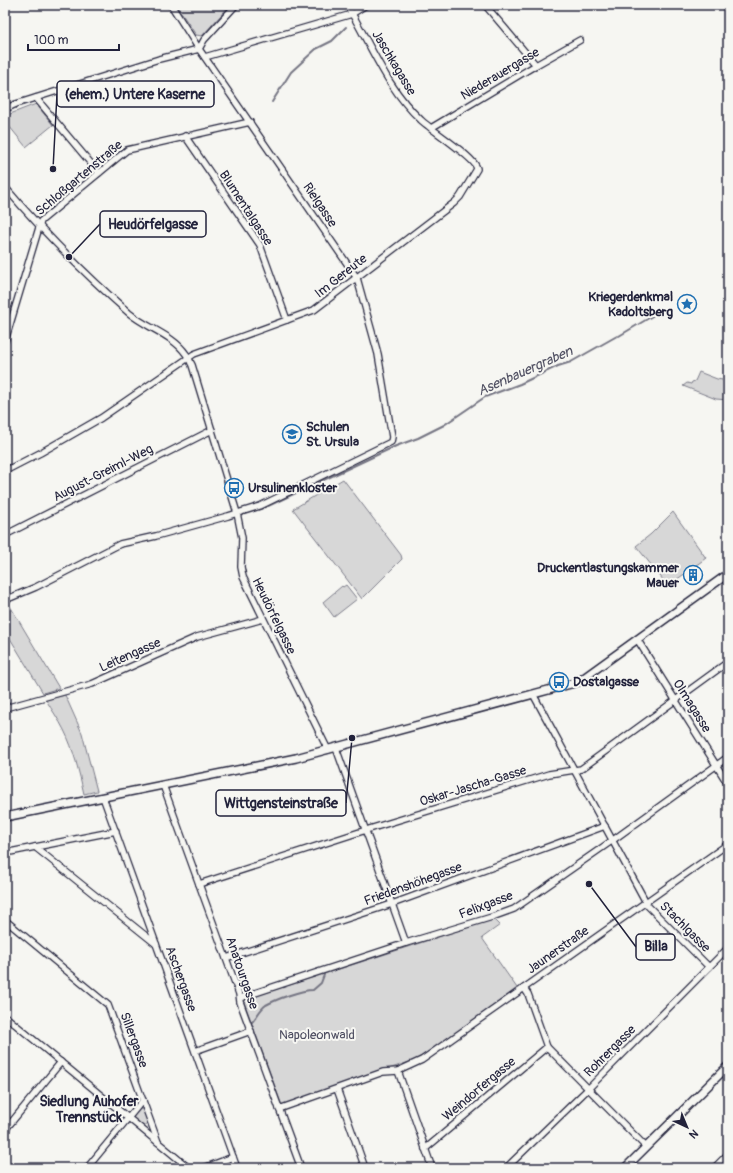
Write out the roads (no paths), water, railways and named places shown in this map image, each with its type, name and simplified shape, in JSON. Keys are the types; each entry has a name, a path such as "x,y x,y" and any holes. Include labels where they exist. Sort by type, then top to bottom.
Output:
{"street":[{"name":"Rielgasse","path":"171,5 199,49 357,278 378,354 392,437 391,442 260,506 237,513"},
{"path":"5,109 16,104 159,59 199,49 204,40 236,5"},
{"name":"Jaschkagasse","path":"347,5 397,93 420,120 468,157 477,166"},
{"path":"205,56 352,14 366,5"},
{"path":"485,5 536,65"},
{"name":"Niederauergasse","path":"431,128 580,40"},
{"path":"36,98 99,173"},
{"name":"Schloßgartenstraße","path":"5,341 41,221 127,150 250,122"},
{"name":"Blumentalgasse","path":"185,136 260,245 287,320"},
{"name":"Im Gereute","path":"5,471 94,422 194,354 314,310 458,200 477,169 477,166"},
{"name":"Heudörfelgasse","path":"5,187 39,226 100,286 139,321 173,342 186,354 212,430 237,513 242,542 241,572 328,750"},
{"name":"August-Greiml-Weg","path":"5,535 212,430"},
{"path":"5,600 36,587 120,544 156,536 237,513"},
{"path":"5,817 328,750 578,682 727,576"},
{"name":"Leitengasse","path":"5,708 92,684 197,637 263,619"},
{"name":"Olmagasse","path":"637,639 728,784"},
{"name":"Oskar-Jascha-Gasse","path":"199,884 366,830 549,774 581,769 728,662"},
{"path":"532,694 647,902"},
{"path":"336,748 406,943"},
{"name":"Felixgasse","path":"240,998 514,909 728,757"},
{"name":"Anatourgasse","path":"163,785 301,1168"},
{"name":"Aschergasse","path":"103,797 237,1168"},
{"name":"Friedenshöhegasse","path":"226,958 392,904 605,826"},
{"path":"5,853 116,831"},
{"name":"Jaunerstraße","path":"279,1109 383,1072 398,1071 422,1060 728,844"},
{"path":"35,847 157,945"},
{"name":"Stachlgasse","path":"647,902 648,906 709,967"},
{"name":"Sillergasse","path":"5,920 108,1004 158,1142"},
{"name":"Rohrergasse","path":"506,1168 588,1089 728,948"},
{"path":"524,988 528,994 547,1047 646,1147"},
{"path":"5,1016 189,1168"},
{"path":"195,1051 251,1031"},
{"name":"Weindorfergasse","path":"425,1149 547,1047"},
{"path":"5,1130 61,1062"},
{"path":"625,1168 728,1066"},
{"path":"398,1071 432,1168"},
{"path":"337,1089 365,1168"},
{"path":"87,1168 143,1100"},
{"path":"714,1168 728,1154"},
{"path":"204,1168 233,1157"}],"waterway":[{"path":"272,102 291,72 316,49 332,41 346,27"},
{"name":"Asenbauergraben","path":"619,336 664,309"},
{"name":"Asenbauergraben","path":"268,506 396,446 418,438 444,425 485,397 571,362 617,336"},
{"path":"252,1022 266,1005 289,995 313,990 321,983 324,975"}],"place":[{"name":"(ehem.) Untere Kaserne","path":"53,169"},
{"name":"Heudörfelgasse","path":"69,257"},
{"name":"Kriegerdenkmal Kadoltsberg","path":"687,304"},
{"name":"Schulen St. Ursula","path":"292,434"},
{"name":"Ursulinenkloster","path":"234,488"},
{"name":"Druckentlastungskammer Mauer","path":"693,575"},
{"name":"Dostalgasse","path":"559,682"},
{"name":"Wittgensteinstraße","path":"352,738"},
{"name":"Billa","path":"589,884"}],"district":[{"name":"Siedlung Auhofer Trennstück","path":"89,1110"}],"park label":[{"name":"Napoleonwald","path":"317,1035"}]}
